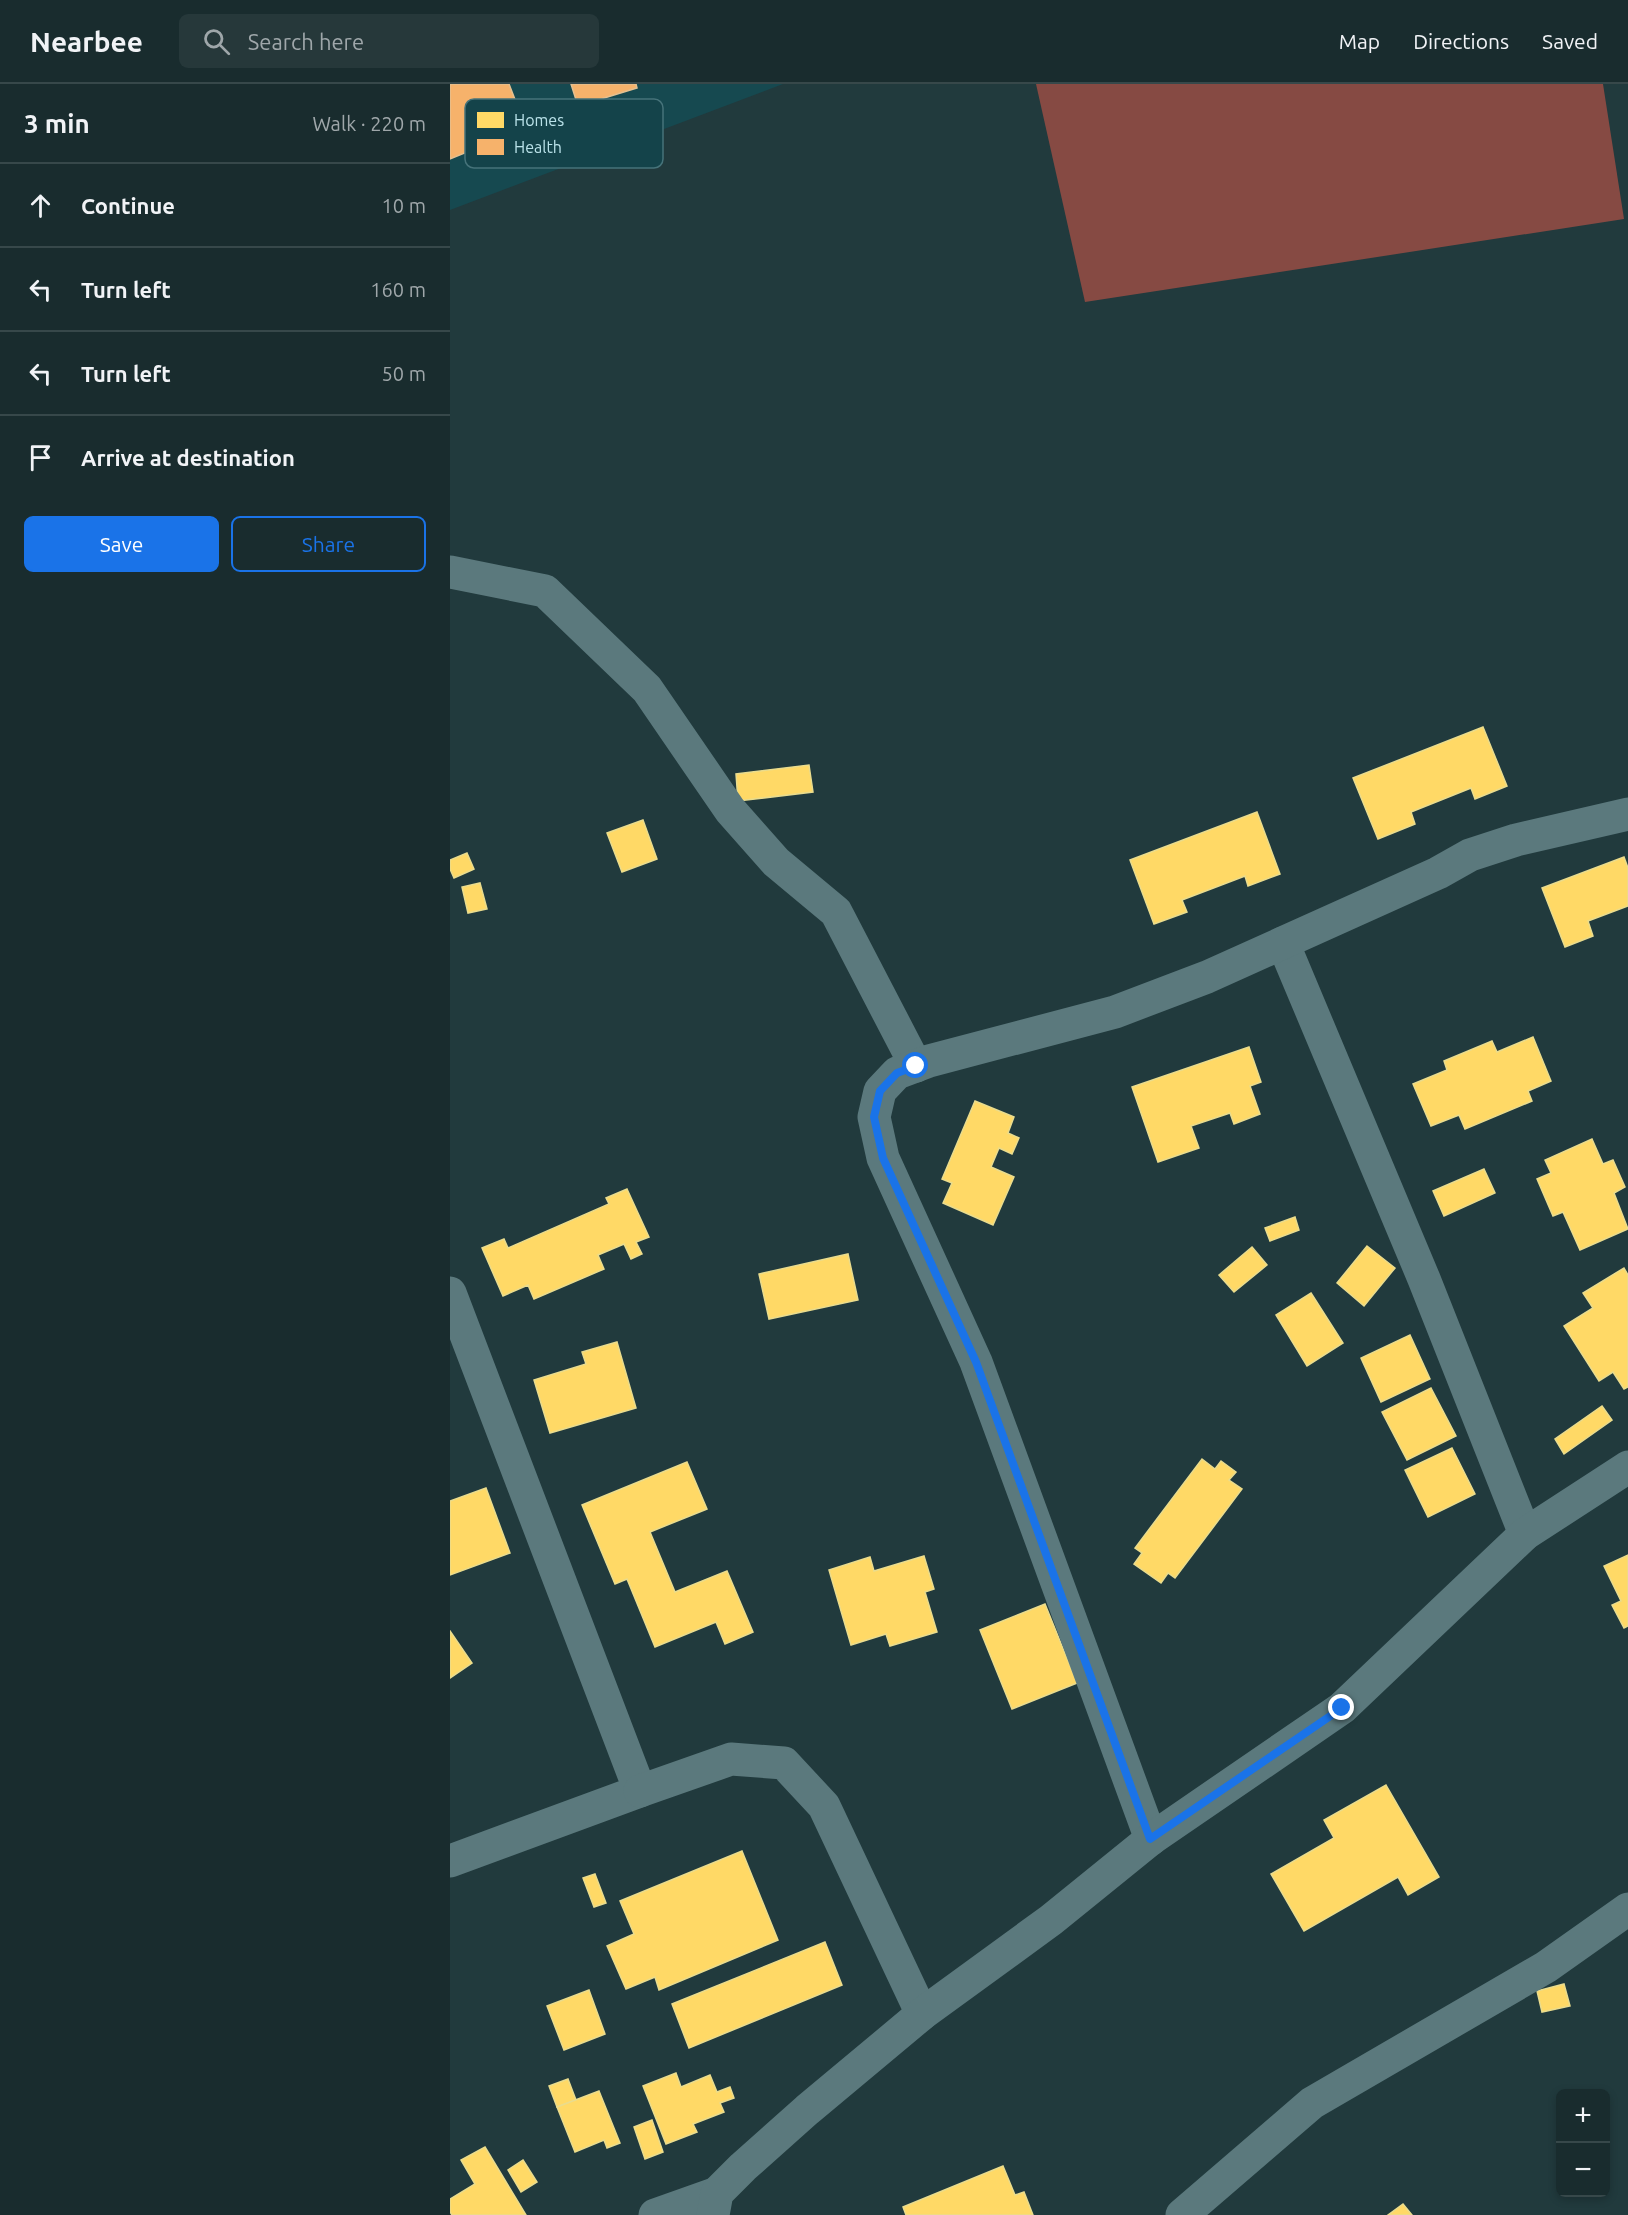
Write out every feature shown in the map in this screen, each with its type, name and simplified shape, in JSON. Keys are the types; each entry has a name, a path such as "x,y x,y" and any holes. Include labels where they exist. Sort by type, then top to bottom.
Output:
{"street":[{"path":"450,572 545,591 647,689 730,810 776,862 836,912 916,1066"},
{"path":"1150,1839 976,1362 883,1158 874,1117 880,1091 897,1073 916,1066 1115,1012 1207,977 1438,873 1470,855 1516,840 1628,814"},
{"path":"1283,943 1424,1278 1525,1534"},
{"path":"450,1293 640,1791"},
{"path":"655,2215 715,2204 807,2110 922,2014 1051,1920 1150,1839 1342,1708 1525,1534 1628,1467"},
{"path":"450,1861 730,1759 784,1763 824,1806 922,2014"},
{"path":"1182,2215 1312,2103 1546,1967 1628,1909"}],"shaded area":[{"path":"450,84 783,84 663,129 663,99 465,99 465,168 561,168 450,210"},
{"path":"1036,84 1603,84 1624,219 1085,302"}],"building: Homes":[{"path":"1483,727 1507,786 1475,799 1471,788 1411,812 1415,824 1378,839 1353,778"},
{"path":"809,765 813,792 738,801 736,774"},
{"path":"1257,812 1280,874 1248,886 1245,876 1182,900 1187,912 1154,924 1130,860"},
{"path":"643,820 657,859 622,872 607,833"},
{"path":"467,853 474,869 454,878 450,869 450,860"},
{"path":"1624,857 1628,868 1628,906 1588,921 1593,936 1565,947 1542,888"},
{"path":"480,883 487,909 468,913 462,887"},
{"path":"1533,1037 1551,1081 1528,1091 1532,1101 1465,1129 1459,1115 1431,1126 1413,1084 1447,1070 1444,1061 1492,1041 1497,1052"},
{"path":"1249,1047 1261,1082 1250,1086 1260,1114 1234,1124 1230,1113 1191,1126 1199,1148 1158,1162 1132,1087"},
{"path":"975,1101 1014,1117 1008,1133 1019,1138 1012,1154 999,1148 991,1167 1014,1177 993,1225 943,1203 952,1183 942,1179"},
{"path":"1592,1139 1603,1164 1613,1160 1625,1187 1614,1193 1628,1229 1580,1250 1563,1212 1553,1216 1537,1179 1551,1173 1545,1160"},
{"path":"1484,1169 1495,1193 1444,1216 1433,1191"},
{"path":"627,1189 649,1237 636,1242 642,1254 631,1259 624,1244 598,1255 604,1269 534,1299 528,1285 503,1296 482,1248 504,1239 508,1248 609,1204 606,1198"},
{"path":"1295,1217 1299,1230 1270,1241 1265,1228"},
{"path":"1367,1246 1395,1268 1364,1306 1337,1283"},
{"path":"1252,1247 1267,1265 1234,1292 1219,1275"},
{"path":"848,1254 858,1300 769,1319 759,1274"},
{"path":"1624,1268 1628,1275 1628,1387 1624,1389 1613,1372 1599,1381 1564,1326 1593,1308 1583,1293"},
{"path":"1311,1293 1343,1343 1307,1366 1276,1315"},
{"path":"1410,1335 1430,1379 1381,1402 1361,1358"},
{"path":"617,1342 636,1408 550,1433 534,1380 586,1364 582,1352"},
{"path":"1431,1388 1456,1436 1407,1460 1382,1412"},
{"path":"1602,1406 1612,1420 1564,1454 1555,1439"},
{"path":"1452,1448 1475,1494 1428,1517 1405,1470"},
{"path":"1202,1459 1215,1469 1221,1461 1236,1472 1229,1480 1242,1489 1175,1578 1168,1573 1161,1583 1134,1564 1142,1553 1135,1548"},
{"path":"687,1462 707,1509 650,1532 675,1592 727,1571 753,1632 725,1644 716,1622 655,1647 627,1579 615,1584 582,1505"},
{"path":"486,1488 510,1553 450,1575 450,1501"},
{"path":"1628,1555 1628,1626 1624,1628 1612,1605 1621,1601 1604,1566"},
{"path":"924,1556 934,1589 925,1592 937,1632 890,1646 886,1634 851,1645 829,1570 870,1557 874,1571"},
{"path":"1045,1604 1077,1683 1012,1709 980,1630"},
{"path":"450,1631 472,1663 450,1678"},
{"path":"1386,1785 1439,1877 1408,1895 1398,1877 1304,1931 1271,1874 1334,1838 1324,1820"},
{"path":"742,1851 778,1940 659,1990 655,1977 626,1989 607,1946 634,1934 620,1901"},
{"path":"595,1874 606,1903 594,1907 583,1878"},
{"path":"825,1942 842,1985 689,2048 672,2004"},
{"path":"1564,1984 1570,2006 1542,2012 1537,1991"},
{"path":"589,1990 605,2034 564,2050 547,2006"},
{"path":"676,2073 681,2087 710,2075 717,2092 730,2087 734,2098 720,2103 724,2112 693,2124 697,2132 666,2144 643,2086"},
{"path":"568,2079 576,2100 557,2107 549,2086"},
{"path":"599,2091 620,2143 607,2148 604,2140 575,2152 557,2107"},
{"path":"652,2120 663,2152 645,2159 634,2127"},
{"path":"485,2147 526,2215 452,2215 450,2212 450,2199 475,2184 461,2160"},
{"path":"523,2160 537,2182 521,2192 508,2170"},
{"path":"1003,2166 1015,2195 1024,2192 1033,2215 906,2215 903,2207"},
{"path":"1403,2204 1412,2215 1388,2215"}],"building: Health":[{"path":"450,84 509,84 515,99 465,99 465,153 450,159"},
{"path":"571,84 636,84 637,88 601,99 576,99"}],"route":[{"path":"916,1066 897,1073 880,1091 874,1117 883,1158 976,1362 1150,1839 1342,1708"}]}
